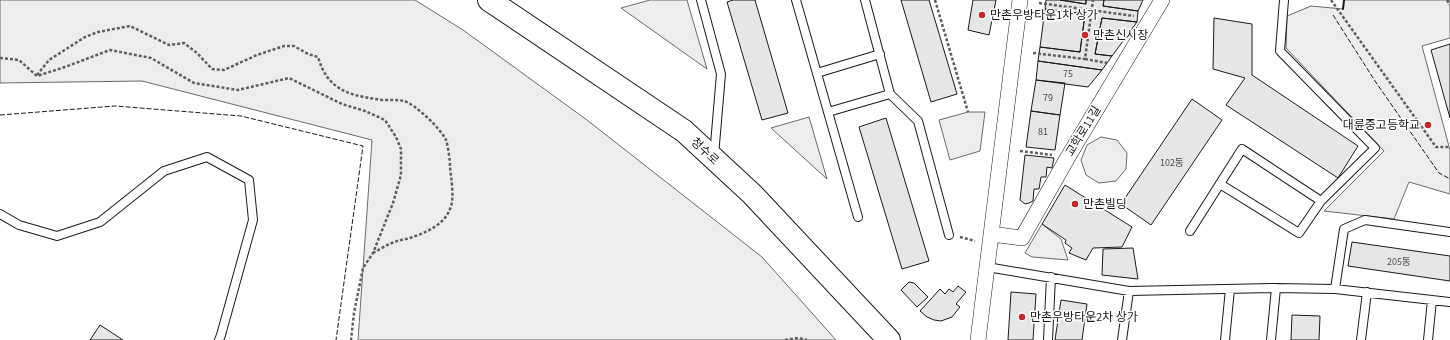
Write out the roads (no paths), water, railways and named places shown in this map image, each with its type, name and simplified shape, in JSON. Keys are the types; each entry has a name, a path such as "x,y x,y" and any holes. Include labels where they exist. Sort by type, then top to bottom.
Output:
{"main road":[{"name":"청수로","path":"489,0 684,131 752,194 889,340"}],"street":[{"path":"978,340 987,266 985,238 1020,0"},
{"name":"교학로11길","path":"985,238 1022,238 1122,65 1162,0"}],"lane":[{"path":"701,0 721,74 714,158"},
{"path":"796,0 858,217"},
{"path":"865,0 890,94 918,121 948,235"},
{"path":"1220,184 1299,233 1321,201 1375,148 1280,51 1284,0"},
{"path":"817,73 880,54"},
{"path":"828,112 890,94"},
{"path":"1190,231 1242,149 1321,201"},
{"path":"0,214 19,225 57,236 100,222 164,171 207,157 248,180 252,220 222,335 219,340"},
{"path":"1335,289 1344,228 1365,220 1450,232"},
{"path":"987,266 1129,291 1276,288 1335,289 1450,302"},
{"path":"1048,340 1051,277"},
{"path":"1271,340 1276,288"},
{"path":"1225,340 1230,289"},
{"path":"1122,340 1129,291"},
{"path":"1360,340 1367,292"},
{"path":"1428,340 1432,300"}],"place":[{"name":"만촌우방타운1차 상가","path":"982,15"},
{"name":"만촌신시장","path":"1085,35"},
{"name":"대륜중고등학교","path":"1428,125"},
{"name":"만촌빌딩","path":"1075,204"},
{"name":"만촌우방타운2차 상가","path":"1022,317"}]}
